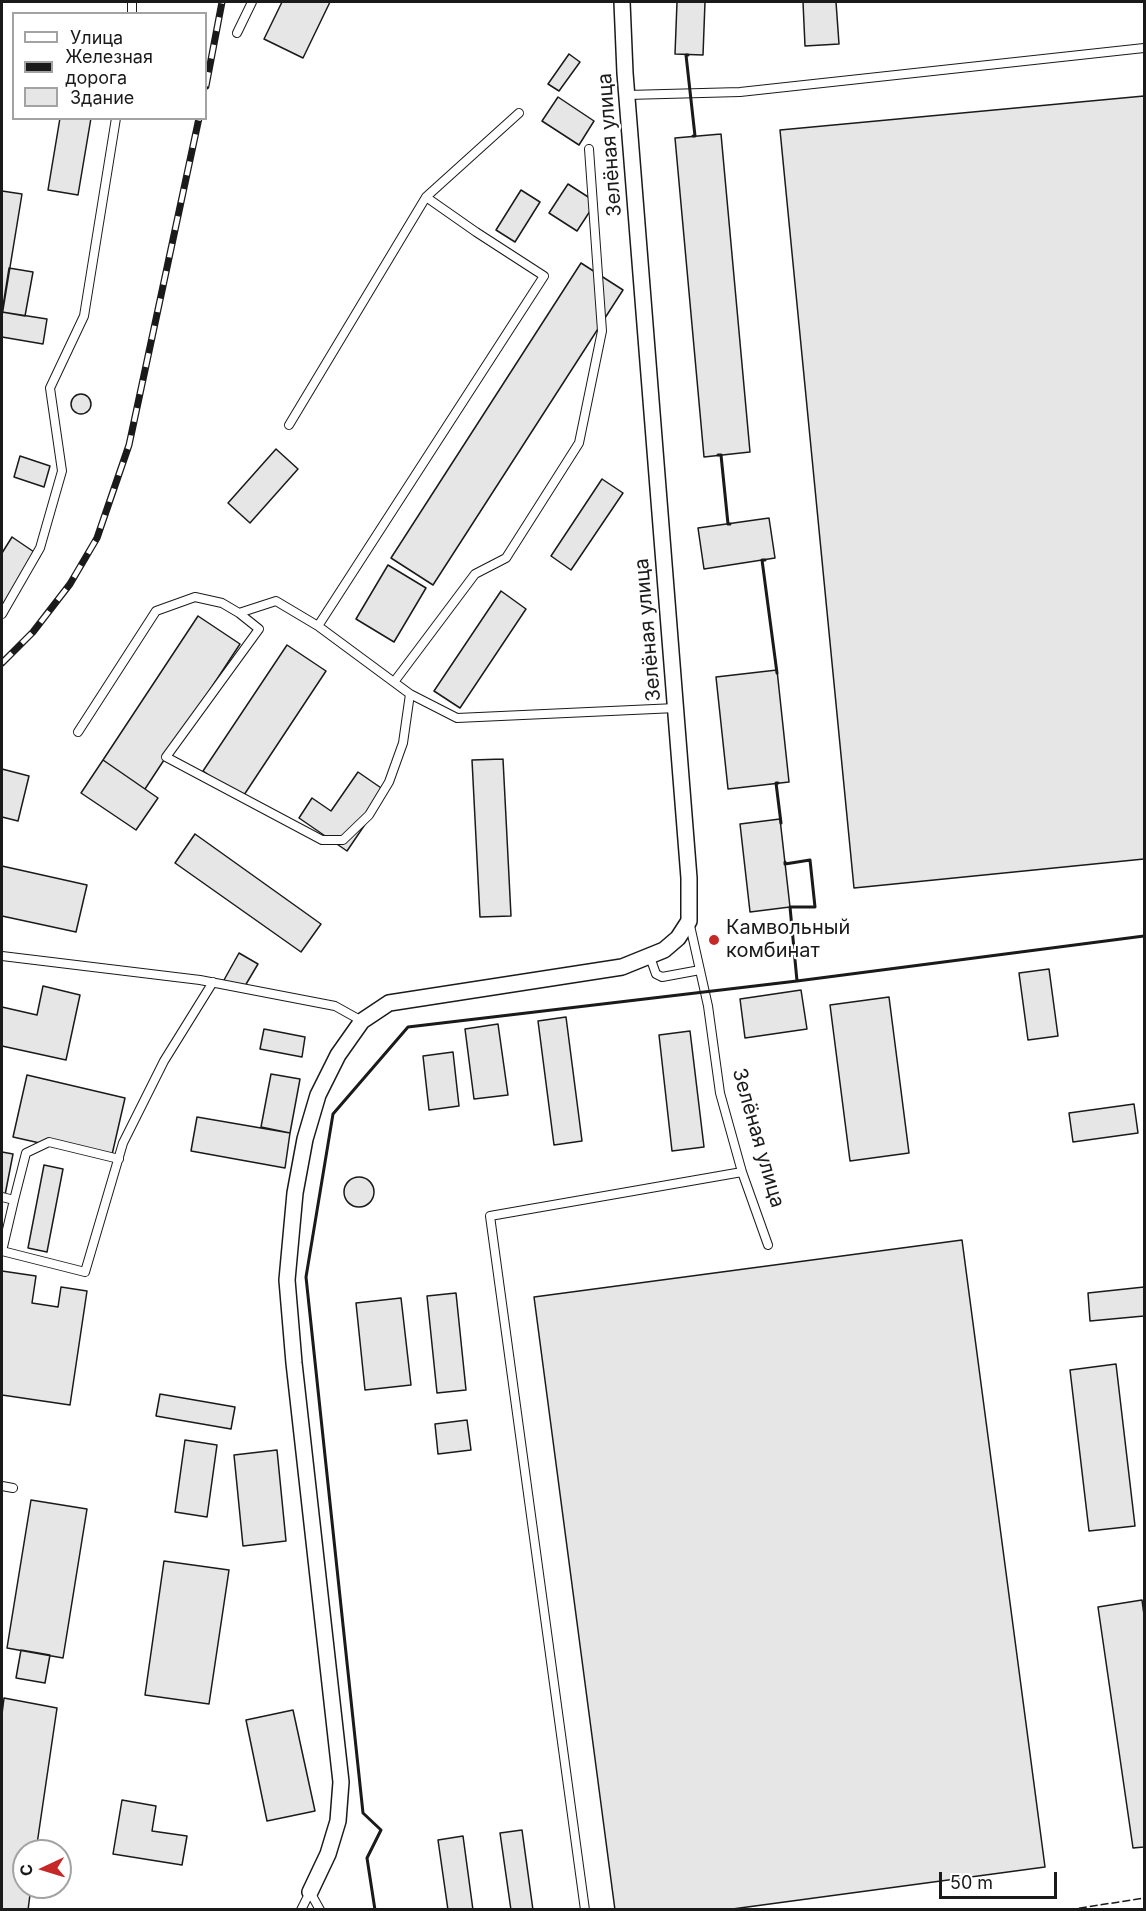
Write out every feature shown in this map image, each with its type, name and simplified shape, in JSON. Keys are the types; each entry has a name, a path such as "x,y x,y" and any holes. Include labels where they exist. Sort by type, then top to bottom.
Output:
{"street":[{"name":"Зелёная улица","path":"622,2 627,95 689,878 689,921"},
{"path":"310,1892 328,1854 338,1821 341,1782 294,1363 287,1280 295,1193 305,1139 318,1095 338,1055 362,1021 389,1003 622,967 664,950 678,938 689,921"}],"lane":[{"path":"237,33 252,2"},
{"path":"627,95 740,92 1144,48"},
{"path":"290,424 426,197 519,113"},
{"path":"2,614 40,548 62,471 50,388 84,316 116,120"},
{"path":"394,682 475,573 506,558 579,443 602,331 589,149"},
{"path":"318,626 544,276 426,197"},
{"path":"78,732 156,611 195,597 222,603 259,628 166,757 322,840 344,840 369,815 389,782 403,743 410,694"},
{"path":"239,613 276,601 318,626 410,694 457,718 676,708"},
{"name":"Зелёная улица","path":"689,921 708,1006 720,1093 742,1172 768,1245"},
{"path":"2,956 213,982 335,1006 362,1021"},
{"path":"650,957 656,974 662,977 700,970"},
{"path":"119,1159 49,1142 26,1153 2,1251 85,1272 119,1159 123,1143 164,1061 213,982"},
{"path":"585,1910 490,1216 742,1172"},
{"path":"2,1197 14,1200"},
{"path":"2,1486 12,1488"},
{"path":"301,1910 310,1892"},
{"path":"310,1892 320,1910"}],"building":[{"path":"282,2 330,2 303,58 264,39"},
{"path":"677,2 705,2 703,55 675,54"},
{"path":"803,2 836,2 839,44 805,46"},
{"path":"569,54 580,62 559,91 548,84"},
{"path":"1144,96 1144,859 854,888 780,130"},
{"path":"558,97 594,121 579,145 542,121"},
{"path":"60,120 91,120 78,195 48,190"},
{"path":"721,134 750,452 704,457 675,138"},
{"path":"568,184 596,202 577,231 549,213"},
{"path":"521,190 540,202 515,242 496,230"},
{"path":"2,191 22,194 2,316"},
{"path":"581,263 623,290 433,585 391,558"},
{"path":"9,268 33,272 25,316 2,312"},
{"path":"2,312 47,319 43,344 2,337"},
{"path":"81,394 88,397 91,404 88,411 81,414 74,411 71,404 74,397"},
{"path":"276,449 298,469 250,523 228,503"},
{"path":"20,456 50,466 44,487 14,477"},
{"path":"602,479 623,493 571,570 551,556"},
{"path":"769,518 775,558 704,569 698,528"},
{"path":"12,537 40,556 2,612 2,553"},
{"path":"388,565 426,588 394,642 356,619"},
{"path":"501,591 526,609 460,708 434,691"},
{"path":"198,616 240,644 145,789 103,760"},
{"path":"287,645 326,671 242,798 203,771"},
{"path":"777,670 789,782 728,789 716,677"},
{"path":"503,759 511,916 480,917 472,760"},
{"path":"103,760 158,798 136,830 81,793"},
{"path":"2,769 29,776 18,821 2,817"},
{"path":"358,772 387,792 347,851 299,818 312,798 331,811"},
{"path":"780,819 790,907 750,912 740,824"},
{"path":"195,834 321,924 301,952 175,863"},
{"path":"2,866 87,885 76,932 2,916"},
{"path":"239,953 258,964 242,991 224,980"},
{"path":"1049,969 1058,1036 1028,1040 1019,973"},
{"path":"43,986 80,995 66,1060 2,1046 2,1007 37,1015"},
{"path":"801,990 807,1029 745,1038 740,999"},
{"path":"889,997 909,1153 850,1161 830,1005"},
{"path":"566,1017 582,1141 554,1145 538,1021"},
{"path":"498,1024 508,1095 474,1099 465,1029"},
{"path":"264,1029 305,1037 302,1057 260,1049"},
{"path":"690,1031 704,1147 672,1151 659,1035"},
{"path":"453,1052 459,1106 429,1110 423,1056"},
{"path":"271,1074 300,1079 290,1133 261,1127"},
{"path":"27,1075 125,1098 111,1159 13,1137"},
{"path":"1134,1104 1138,1133 1073,1142 1069,1113"},
{"path":"197,1117 290,1133 285,1168 191,1151"},
{"path":"2,1152 13,1154 5,1195 2,1194"},
{"path":"44,1165 63,1169 47,1252 28,1248"},
{"path":"359,1177 370,1181 374,1192 370,1203 359,1207 348,1203 344,1192 348,1181"},
{"path":"962,1240 1045,1867 725,1910 615,1910 534,1297"},
{"path":"2,1271 36,1276 32,1303 58,1307 61,1287 87,1291 70,1405 2,1395"},
{"path":"1144,1287 1144,1316 1090,1321 1088,1293"},
{"path":"456,1293 466,1390 437,1393 427,1296"},
{"path":"401,1298 411,1385 365,1390 356,1303"},
{"path":"1116,1364 1135,1526 1089,1531 1070,1370"},
{"path":"160,1394 235,1407 231,1429 156,1416"},
{"path":"467,1420 471,1450 438,1454 435,1424"},
{"path":"185,1440 217,1445 207,1517 175,1512"},
{"path":"277,1450 286,1541 243,1546 234,1455"},
{"path":"31,1500 87,1509 63,1658 7,1648"},
{"path":"164,1561 229,1570 209,1704 145,1695"},
{"path":"1142,1600 1144,1615 1144,1847 1133,1848 1098,1607"},
{"path":"21,1650 50,1655 45,1683 16,1678"},
{"path":"4,1698 57,1708 38,1839 12,1839 12,1899 29,1899 28,1910 2,1910 2,1714"},
{"path":"293,1710 315,1811 267,1821 246,1720"},
{"path":"122,1800 156,1806 152,1831 187,1836 182,1865 113,1854"},
{"path":"522,1830 533,1910 511,1910 500,1833"},
{"path":"463,1836 473,1910 448,1910 438,1840"}],"railway":[{"path":"207,81 222,2"},
{"path":"2,663 33,632 70,584 97,538 129,445 199,120"}],"fence":[{"path":"1068,1910 1144,1898"}],"wall":[{"path":"688,55 686,55 695,136 693,136"},
{"path":"718,455 721,455 728,524 730,524"},
{"path":"765,560 762,560 777,673"},
{"path":"778,783 776,783 781,823"},
{"path":"785,862 785,864 810,860 815,907 790,907 797,981"},
{"path":"375,1910 367,1858 381,1830 363,1813 306,1277 333,1114 408,1027 797,981 1144,936"}],"place":[{"name":"Камвольный комбинат","path":"714,940"}]}
